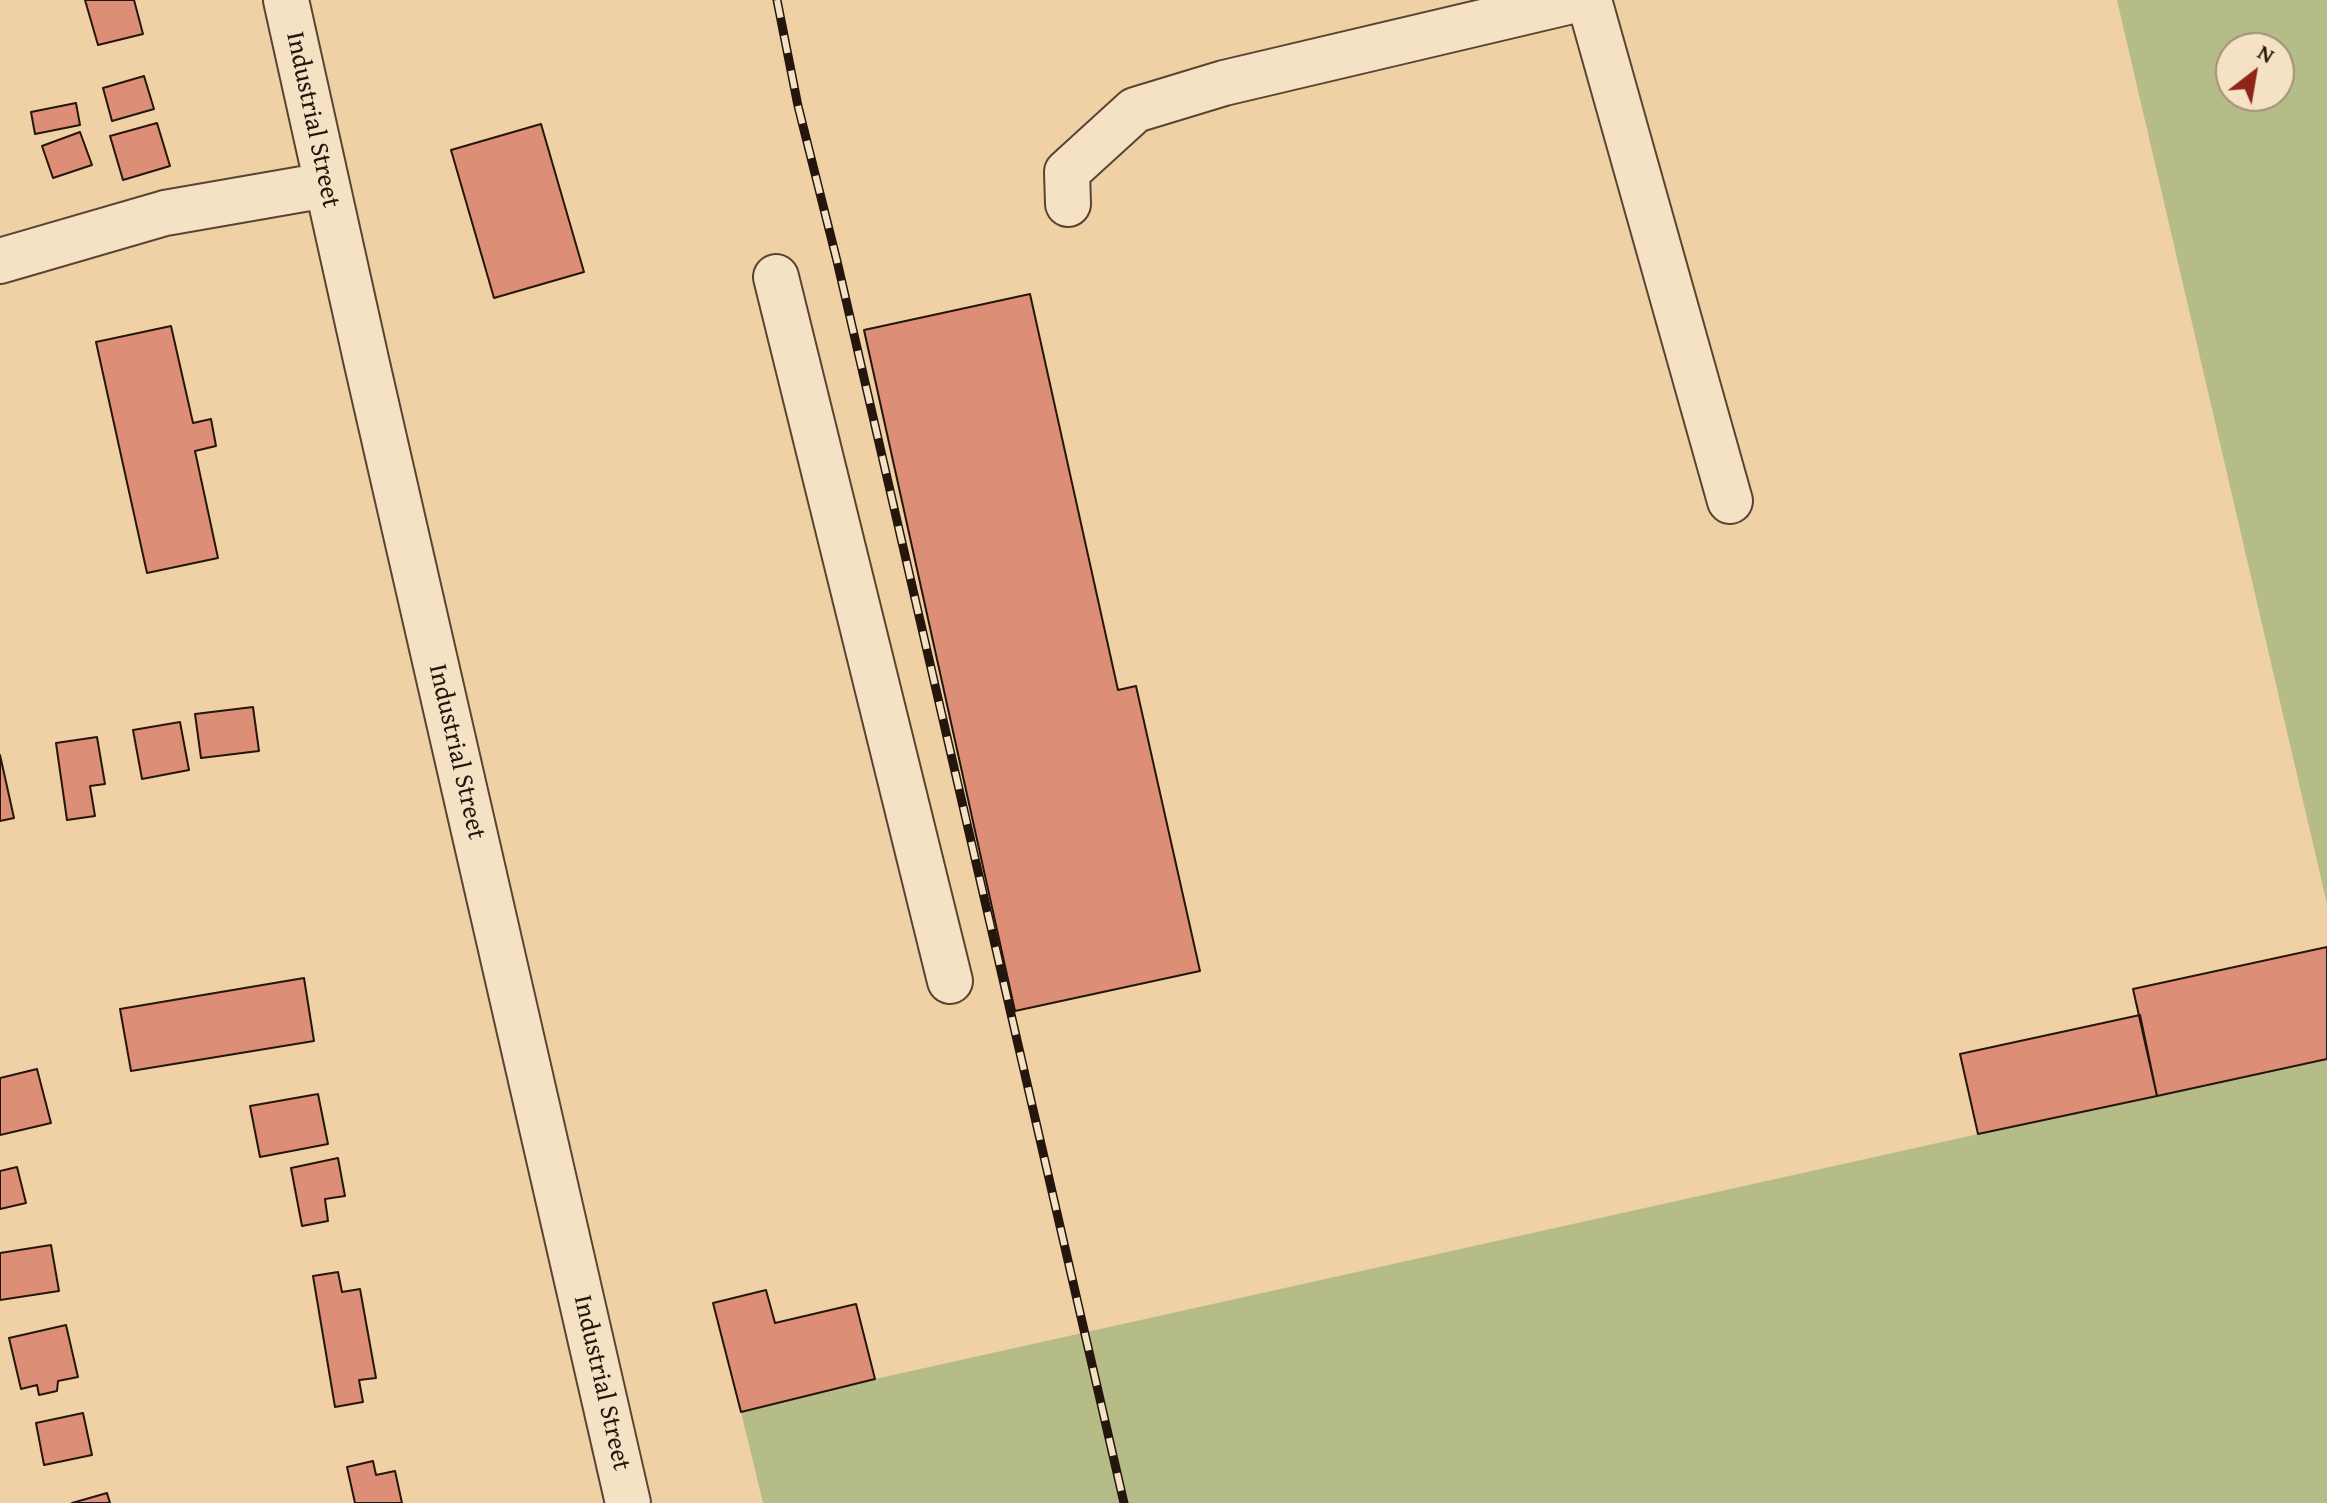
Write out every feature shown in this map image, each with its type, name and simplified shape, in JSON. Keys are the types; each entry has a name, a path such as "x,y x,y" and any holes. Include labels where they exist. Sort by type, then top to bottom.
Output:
{"street":[{"name":"Industrial Street","path":"286,0 628,1503"},
{"path":"1068,204 1067,172 1135,110 1224,83 1576,0"},
{"path":"1589,0 1730,501"},
{"path":"0,261 165,213 326,185"},
{"path":"776,277 950,981"}],"green space":[{"path":"2117,0 2327,0 2327,904"},
{"path":"2327,1059 2327,1503 763,1503 741,1412 875,1379"}],"building":[{"path":"85,0 134,0 143,34 98,45"},
{"path":"144,76 154,109 112,121 103,88"},
{"path":"76,103 80,125 35,134 31,112"},
{"path":"157,123 170,166 123,180 110,136"},
{"path":"541,124 584,272 494,298 451,150"},
{"path":"80,132 92,165 53,178 42,146"},
{"path":"1030,294 1118,690 1136,686 1200,971 1015,1011 864,330"},
{"path":"171,326 193,423 211,419 216,446 195,451 218,558 147,573 96,342"},
{"path":"253,707 259,751 201,758 195,714"},
{"path":"180,722 189,770 142,779 133,730"},
{"path":"97,737 105,784 90,786 95,816 67,820 56,743"},
{"path":"0,755 14,818 0,821"},
{"path":"2327,947 2327,1059 2157,1096 2133,989"},
{"path":"304,978 314,1041 131,1071 120,1009"},
{"path":"2140,1015 2157,1096 1978,1134 1960,1054"},
{"path":"37,1069 51,1123 0,1135 0,1078"},
{"path":"318,1094 328,1144 260,1157 250,1106"},
{"path":"338,1158 345,1196 325,1199 328,1221 302,1226 291,1168"},
{"path":"17,1167 26,1203 0,1209 0,1171"},
{"path":"51,1245 59,1291 0,1300 0,1253"},
{"path":"338,1272 342,1292 360,1289 376,1378 359,1380 363,1402 335,1407 313,1276"},
{"path":"766,1290 775,1323 856,1304 875,1379 741,1412 713,1303"},
{"path":"66,1325 78,1377 58,1381 57,1391 39,1395 37,1385 21,1389 9,1338"},
{"path":"83,1413 92,1455 44,1465 36,1423"},
{"path":"373,1461 376,1475 395,1471 402,1503 355,1503 347,1467"},
{"path":"107,1493 110,1503 72,1503"}],"railway":[{"path":"777,0 798,106 837,261 1124,1503"}]}
